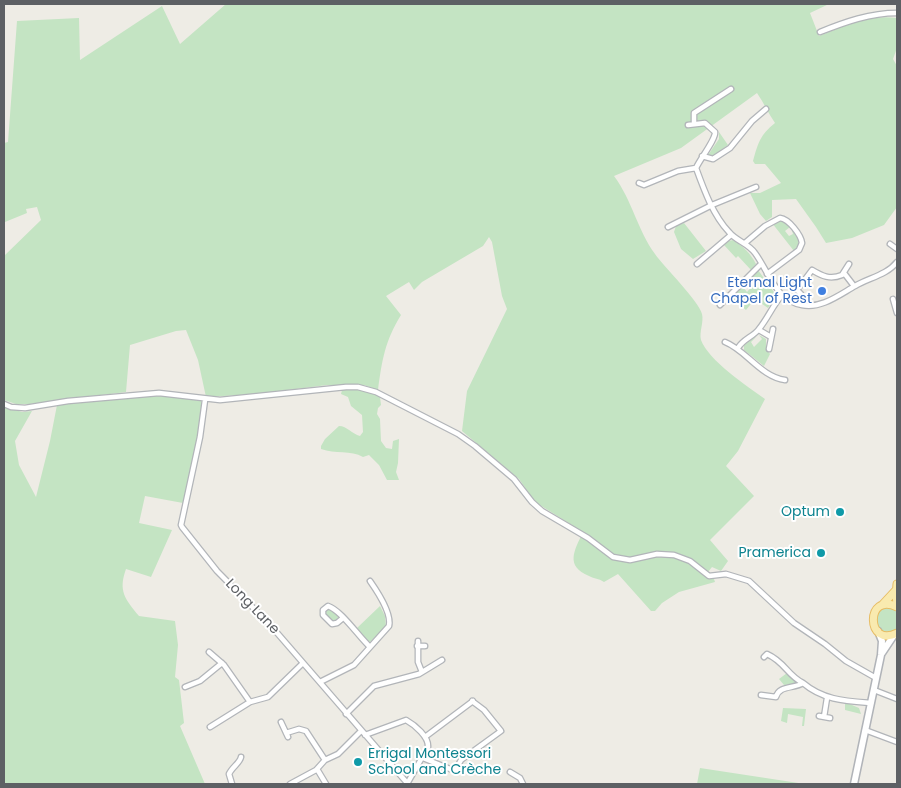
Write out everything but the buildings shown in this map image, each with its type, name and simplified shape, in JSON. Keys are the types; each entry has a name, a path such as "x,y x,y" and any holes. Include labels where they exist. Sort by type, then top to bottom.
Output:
{"main road":[{"path":"897,587 897,602"},
{"path":"854,784 881,655 882,641 874,626 873,619 876,610 882,606 897,587"},
{"path":"882,606 890,604 897,607"},
{"path":"878,631 886,635 896,634"},
{"path":"881,655 896,634"}],"street":[{"path":"820,32 855,19 897,13"},
{"path":"694,123 694,113 731,89"},
{"path":"702,156 713,159 730,148 752,121 765,110 767,116"},
{"path":"688,125 705,123 714,132 714,139 696,168 717,216 731,235 745,243 755,254 782,294 798,304 812,306 829,300 889,270 897,262"},
{"path":"642,186 678,171 696,168"},
{"path":"668,228 712,205 756,187"},
{"path":"745,243 765,226 780,218 787,220 800,236 802,243 799,250 767,274"},
{"path":"697,264 731,235"},
{"path":"890,244 897,249"},
{"path":"720,305 761,264"},
{"path":"801,294 797,290 812,270 820,275 831,278 844,273 849,264"},
{"path":"844,273 854,286"},
{"path":"738,348 741,343 759,330 782,294"},
{"path":"893,299 897,313"},
{"path":"769,349 773,329"},
{"path":"759,330 771,337"},
{"path":"725,342 738,348 759,367 785,380"},
{"path":"4,404 25,408 71,401 159,393 205,400 236,400 346,387 358,387 376,392 458,434 476,446 514,479 532,502 542,511 588,538 613,558 630,560 657,554 674,555 690,562 710,576 726,574 749,581 794,623 846,661 876,678"},
{"name":"Long Lane","path":"205,400 201,432 182,527 217,571 269,624 407,784"},
{"path":"320,682 352,666 387,629 390,620 370,581"},
{"path":"343,618 337,623 332,624 323,616 323,610 330,606 343,618 370,647"},
{"path":"422,672 418,662 418,644 425,646"},
{"path":"209,652 222,663 250,702"},
{"path":"764,657 767,654 776,658 792,675 812,690 827,698 871,703"},
{"path":"346,714 378,684 405,679 422,672 442,660"},
{"path":"185,687 200,681 222,663"},
{"path":"210,727 250,702 268,697 303,663"},
{"path":"761,695 776,697 777,692 781,689 795,687 803,683"},
{"path":"874,690 897,699"},
{"path":"827,698 821,716 830,718"},
{"path":"423,758 455,773 461,760 501,731 473,701 425,737"},
{"path":"290,784 317,769 325,760 338,754 363,733 406,720 425,737 428,745 423,758 407,784"},
{"path":"281,722 287,735 299,729 306,731 325,760"},
{"path":"865,730 897,742"},
{"path":"232,784 229,778 231,770 242,757"},
{"path":"317,769 326,784"},
{"path":"510,772 520,778 524,784"}],"green space":[{"path":"226,4 829,4 810,13 819,36 867,19 897,18 897,48 893,59 897,66 897,207 884,225 852,238 826,243 796,199 772,200 772,217 766,221 760,214 750,193 760,193 781,183 765,164 755,164 753,161 760,140 775,123 757,93 681,148 614,176 626,195 649,245 699,308 702,314 701,340 705,348 729,372 765,399 738,451 726,466 754,496 710,540 728,561 721,571 712,567 708,572 686,557 685,559 702,573 714,579 715,582 679,592 662,603 655,611 651,611 618,574 604,582 581,572 574,563 574,557 583,532 535,502 519,479 462,431 467,391 507,309 502,296 492,242 489,237 483,246 422,282 414,290 409,282 386,296 401,315 391,333 385,351 378,390 364,385 327,385 257,394 206,397 198,360 186,330 176,331 130,345 126,392 30,404 16,404 4,400 4,256 41,220 37,207 26,209 27,213 5,222 4,219 4,143 8,142 17,21 79,18 80,60 162,6 180,44"},
{"path":"719,132 728,145 710,157 708,155 719,139"},
{"path":"781,219 790,227 785,231 789,236 793,234 791,228 799,240 798,246 794,251 772,223"},
{"path":"684,223 706,251 693,259 681,249 674,232 676,226"},
{"path":"733,240 746,250 754,260 756,264 751,270 724,245"},
{"path":"758,270 776,295 768,308 755,299 746,310 731,298 747,280 743,287 747,292 754,284 749,278"},
{"path":"759,335 766,339 766,349 770,354 764,366 744,350 744,345 757,336 751,342 754,347 762,339"},
{"path":"359,389 380,397 381,405 378,408 377,414 380,419 381,441 386,448 392,449 393,441 399,439 396,472 399,480 387,480 379,465 369,455 363,457 321,449 325,439 339,426 345,427 360,436 363,432 362,415 351,406 348,397 341,394 342,390"},
{"path":"170,395 201,401 202,415 183,503 145,496 139,523 172,530 151,577 126,569 123,589 130,605 139,616 175,621 178,645 175,677 179,680 184,723 180,726 205,784 4,784 4,406 22,412 32,411 15,441 19,465 36,497 57,405"},
{"path":"380,606 385,616 386,626 370,642 367,641 357,628"},
{"path":"887,607 897,610 897,630 890,632 880,629 876,620 881,610"},
{"path":"331,609 338,617 334,623 325,616 325,612"},
{"path":"787,673 795,681 795,684 784,685 779,679"},
{"path":"845,702 859,708 861,714 845,710"},
{"path":"783,708 806,709 804,726 802,726 803,717 788,714 787,723 781,721"},
{"path":"700,768 805,784 697,784"}],"place":[{"name":"Eternal Light Chapel of Rest","path":"822,291"},
{"name":"Optum","path":"840,512"},
{"name":"Pramerica","path":"821,553"},
{"name":"Errigal Montessori School and Crèche","path":"358,762"}]}
